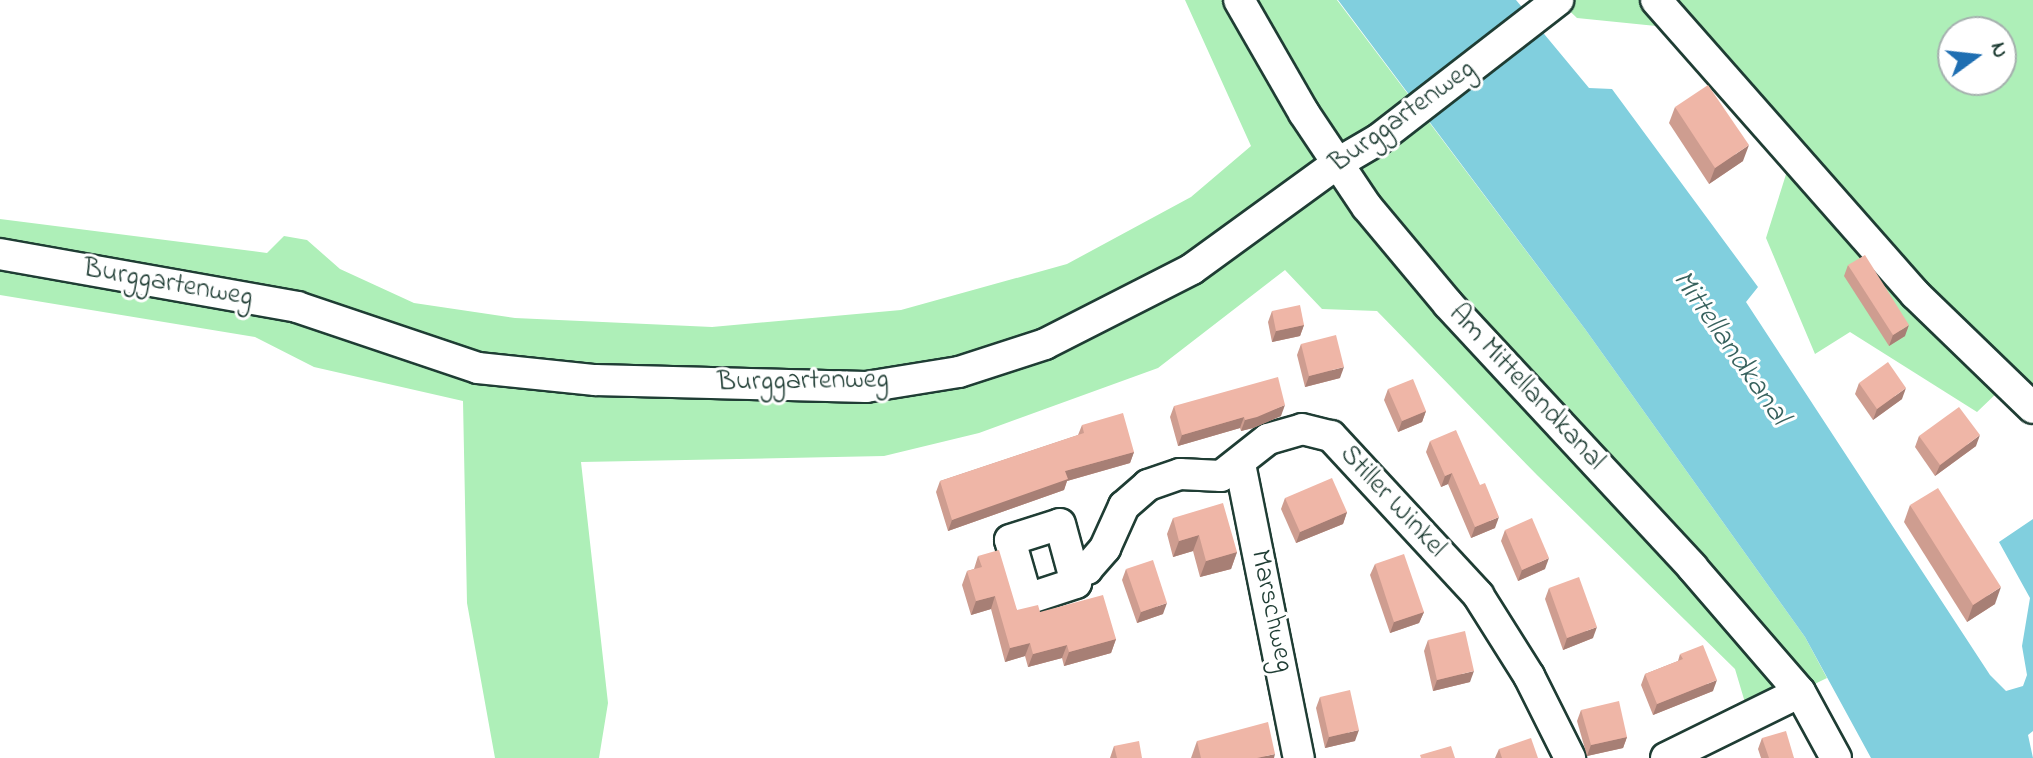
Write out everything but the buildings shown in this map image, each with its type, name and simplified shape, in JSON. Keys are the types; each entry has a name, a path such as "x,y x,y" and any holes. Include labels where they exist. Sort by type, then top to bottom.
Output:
{"street":[{"name":"Am Mittellandkanal","path":"1239,0 1304,113 1367,207 1448,304 1692,567 1800,692 1836,758"},
{"path":"1656,0 1904,283 2033,408"},
{"name":"Burggartenweg","path":"0,254 297,307 478,368 595,380 866,387 959,372 1045,344 1192,269 1338,163 1379,139 1549,7"},
{"name":"Stiller Winkel","path":"1074,573 1087,569 1105,548 1124,506 1148,485 1180,474 1221,476 1268,439 1279,435 1302,429 1331,436 1478,595 1529,676 1570,758"},
{"name":"Marschweg","path":"1240,464 1299,758"},
{"path":"1666,758 1800,692"}],"green space":[{"path":"1185,0 1337,0 1585,329 1805,637 1827,678 1749,716 1735,669 1537,475 1377,311 1322,309 1285,270 1158,368 979,433 884,456 581,462 608,703 599,758 495,758 467,603 463,401 314,367 255,337 0,295 0,219 267,253 284,236 307,240 340,269 414,303 515,318 712,327 901,310 1067,264 1191,197 1251,146"},
{"path":"1558,0 2033,0 2033,393 2000,390 1977,412 1850,332 1815,354 1766,238 1788,168 1666,27 1577,18"}],"water":[{"name":"Mittellandkanal","path":"1338,0 1516,0 1589,88 1612,89 1758,287 1746,302 1990,675 2006,691 2023,686 2027,675 2022,646 2030,598 1999,542 2033,519 2033,731 2028,735 2033,758 1871,758 1805,637 1585,329"}]}
